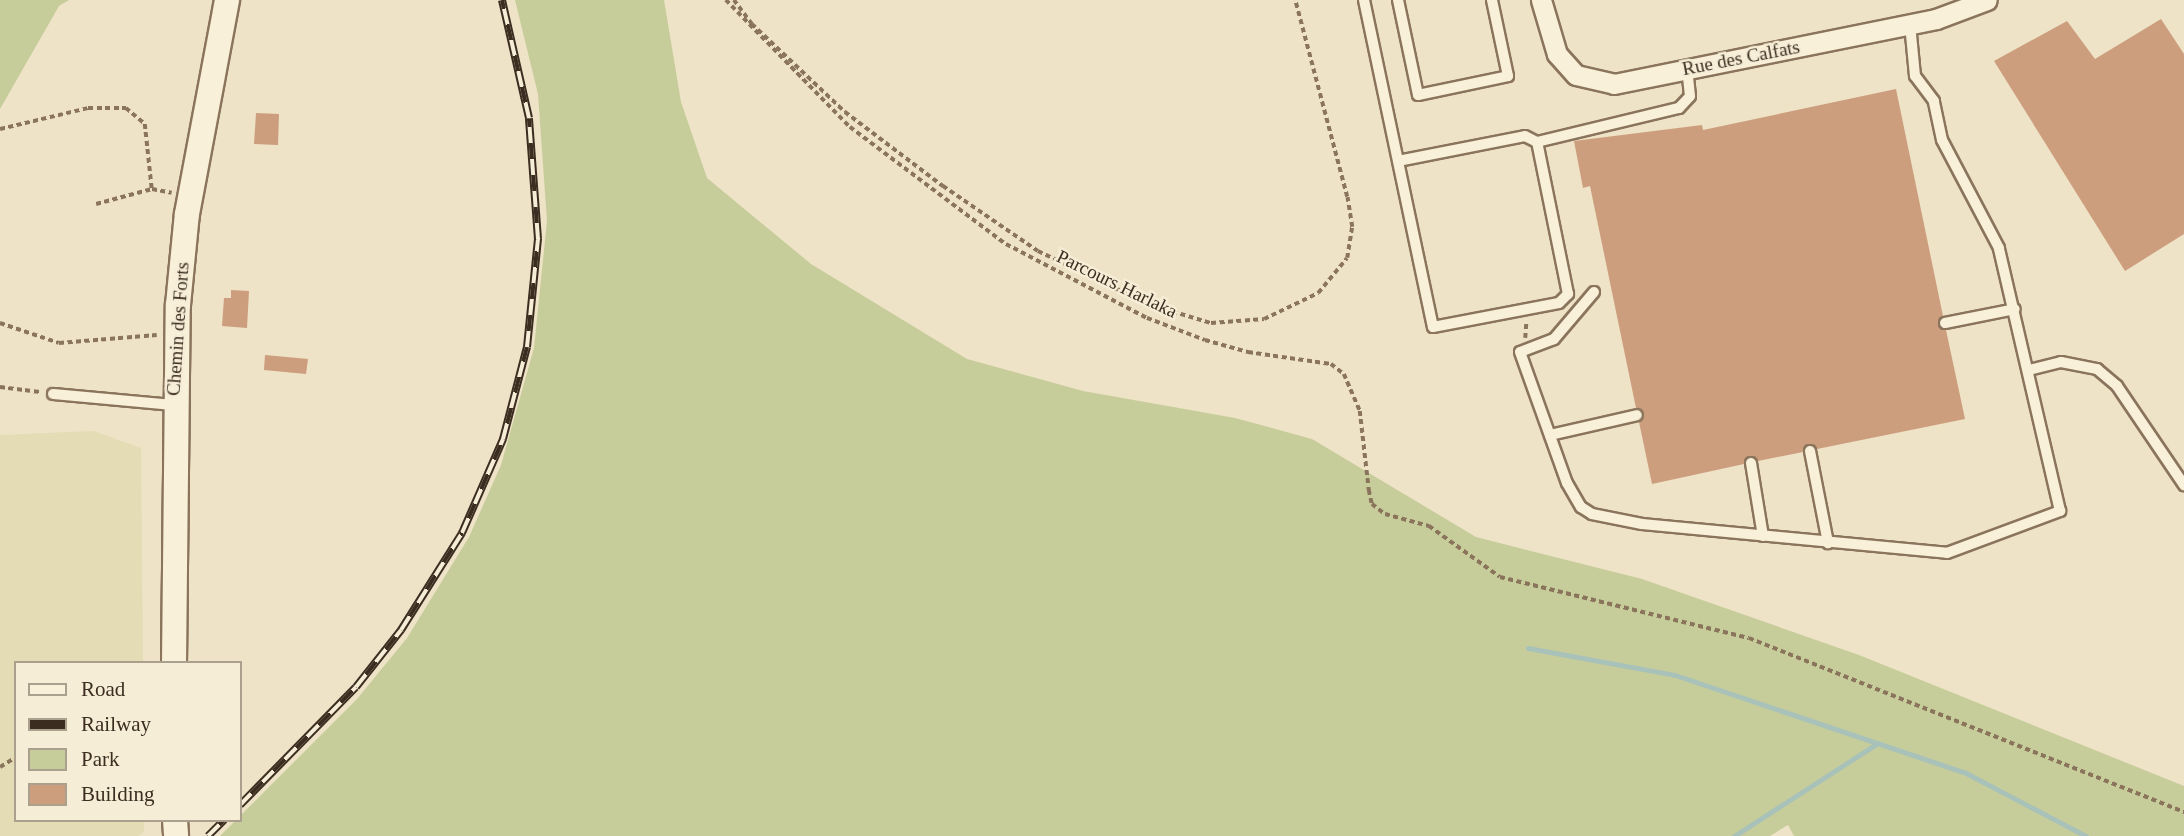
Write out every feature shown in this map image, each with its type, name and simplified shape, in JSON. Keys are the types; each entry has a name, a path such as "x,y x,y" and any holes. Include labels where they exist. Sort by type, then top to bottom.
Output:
{"street":[{"name":"Chemin des Forts","path":"174,661 173,405 176,333 190,196 227,0"},
{"name":"Rue des Calfats","path":"1541,0 1557,54 1576,75 1614,84 1909,24 1987,0"}],"lane":[{"path":"1364,0 1433,327 1559,303 1568,294 1537,142"},
{"path":"1398,0 1418,95 1508,76 1492,0"},
{"path":"1594,292 1553,339 1520,352 1574,498 1592,514 1763,536 1947,553 2060,511 1999,248 1942,140 1934,101 1915,76 1909,24"},
{"path":"1398,160 1525,136 1537,142 1679,108 1690,96 1687,69"},
{"path":"1945,323 2015,309"},
{"path":"2029,370 2070,361 2097,369 2117,386 2184,485"},
{"path":"53,394 173,405"},
{"path":"1550,435 1637,415"},
{"path":"1810,451 1828,543"},
{"path":"1751,463 1763,536"}],"path":[{"name":"Parcours Harlaka","path":"726,0 850,127 1006,244 1147,318 1205,340 1248,352 1331,364 1344,374 1360,411 1372,503 1385,514 1429,526 1500,577 1749,638 2184,812"},
{"path":"734,0 752,24 845,112 1038,251 1148,303 1211,323 1264,319 1318,293 1347,258 1352,227 1347,197 1295,0"},
{"path":"0,129 88,108 126,108 145,124 152,189"},
{"path":"96,204 152,189 190,196"},
{"path":"0,323 59,343 176,333"},
{"path":"0,387 53,394"}],"shaded area":[{"path":"93,431 141,448 143,661 14,661 14,822 144,822 144,831 139,836 0,836 0,435"}],"green space":[{"path":"0,0 69,0 59,6 0,109"},
{"path":"515,0 664,0 681,102 707,178 811,264 967,359 1083,391 1235,418 1312,439 1476,537 1642,579 1859,655 2184,786 2184,836 1794,836 1788,825 1770,836 220,836 234,822 242,822 242,814 357,699 407,638 469,537 501,465 534,348 547,221 538,94"}],"building":[{"path":"2161,19 2184,54 2184,234 2125,271 1994,61 2067,21 2095,59"},
{"path":"1896,89 1943,316 1938,325 1946,330 1965,419 1817,449 1808,444 1803,452 1758,461 1749,456 1744,464 1652,484 1639,422 1644,414 1636,408 1590,186 1583,188 1574,141 1702,125 1703,130"},
{"path":"256,113 279,114 278,145 254,144"},
{"path":"231,290 249,291 247,328 222,326 224,298 231,298"},
{"path":"265,355 308,359 306,374 264,370"}],"waterway":[{"path":"1528,648 1675,675 1964,772 2086,836"},
{"path":"1734,836 1878,743"}],"railway":[{"path":"242,803 356,687 401,630 462,533 503,439 527,347 538,239 529,118 502,0"},
{"path":"208,836 222,822"}]}
